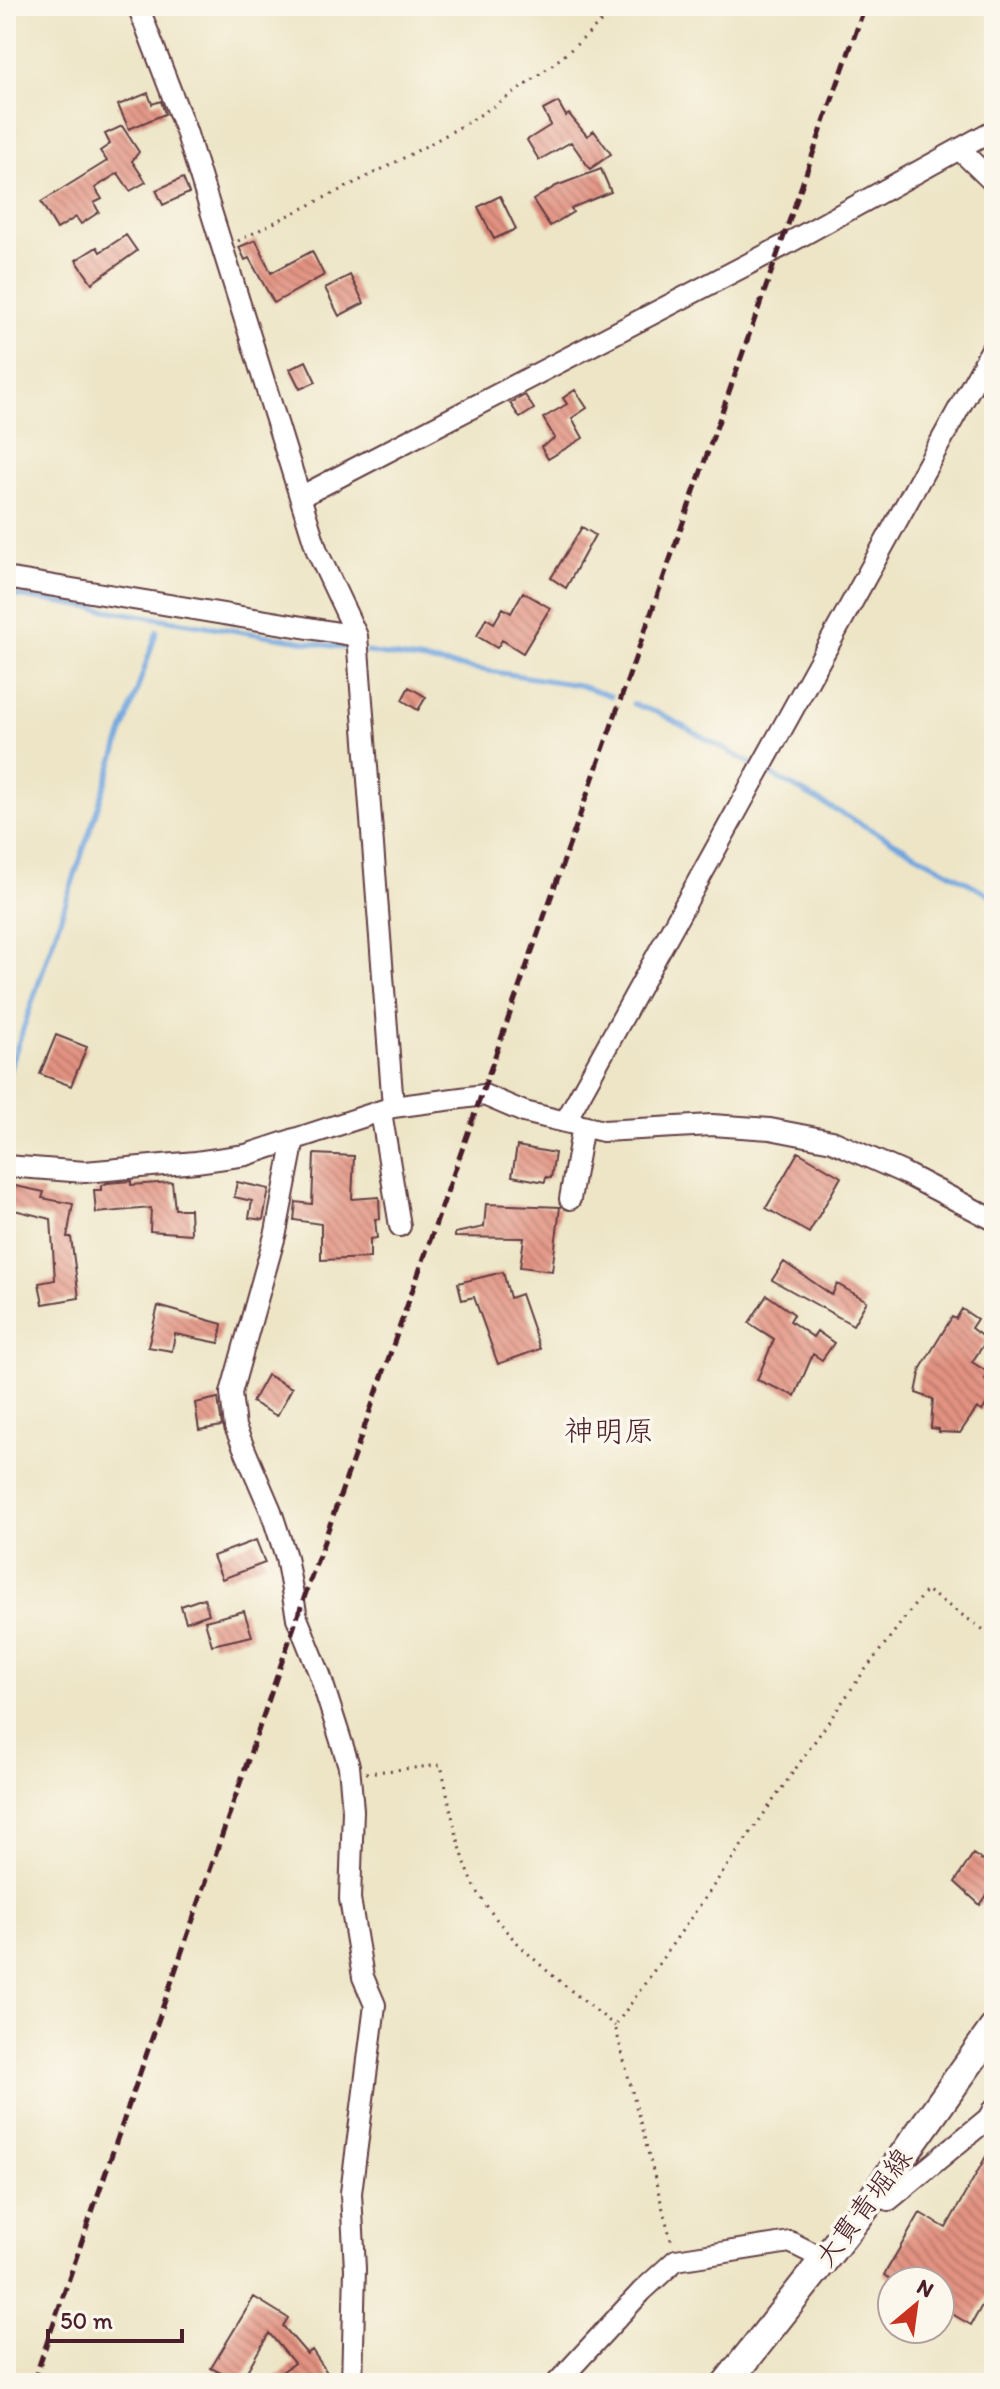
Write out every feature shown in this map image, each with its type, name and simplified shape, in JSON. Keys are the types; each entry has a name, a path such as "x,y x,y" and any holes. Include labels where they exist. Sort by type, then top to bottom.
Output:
{"main road":[{"name":"大貫青堀線","path":"727,2383 875,2195 994,2028"}],"street":[{"path":"138,6 186,131 317,551 357,636 387,1109 400,1226"},
{"path":"300,497 994,130"},
{"path":"960,150 994,183"},
{"path":"570,1199 574,1124 994,345"},
{"path":"6,578 357,636"},
{"path":"6,1166 85,1172 246,1155 387,1109 484,1095 524,1112 603,1131 741,1127 832,1141 902,1172 994,1220"},
{"path":"294,1139 276,1232 231,1393 235,1427 271,1511 286,1557 297,1618 320,1675 350,1775 353,1810 350,1899 363,1977 375,2005 375,2028 360,2103 351,2193 356,2290 352,2383"},
{"path":"875,2195 889,2200 916,2181 981,2126 994,2109"},
{"path":"557,2383 642,2291 676,2260 790,2242 824,2259"}],"path":[{"path":"221,250 487,112 583,42 616,6"},
{"path":"615,2026 926,1590 994,1637"},
{"path":"350,1775 441,1765 456,1830 478,1893 518,1944 615,2026 676,2260"}],"building":[{"path":"148,93 152,104 161,101 165,114 129,129 118,105"},
{"path":"558,102 566,116 569,114 587,136 594,131 611,154 590,169 571,142 539,160 527,140 551,125 543,110"},
{"path":"122,126 139,152 132,161 146,182 130,191 118,173 95,188 102,199 94,203 99,212 81,224 76,217 57,229 41,202 107,161 100,151 110,144 105,134"},
{"path":"601,169 611,192 571,208 573,212 550,226 533,200 556,186"},
{"path":"183,178 189,193 163,205 156,190"},
{"path":"500,196 516,229 494,239 478,207"},
{"path":"126,235 137,251 92,283 76,260 97,247 100,252"},
{"path":"256,240 271,273 312,251 324,275 274,303 249,258 245,260 239,247"},
{"path":"350,275 364,303 339,316 325,288"},
{"path":"306,361 316,382 300,389 290,369"},
{"path":"575,390 587,408 572,418 583,438 548,459 541,447 555,438 543,418 567,404 563,398"},
{"path":"525,395 534,409 520,418 510,403"},
{"path":"582,527 595,535 566,588 551,578"},
{"path":"523,592 550,608 523,653 502,640 497,648 477,636 486,618 494,623 503,608 511,613"},
{"path":"409,687 426,697 418,710 402,700"},
{"path":"56,1035 87,1047 71,1086 40,1074"},
{"path":"517,1146 555,1153 551,1178 546,1177 545,1182 512,1176"},
{"path":"798,1152 841,1177 809,1233 766,1208"},
{"path":"314,1154 354,1156 352,1199 379,1197 380,1219 375,1219 377,1238 370,1239 370,1258 321,1260 321,1224 294,1220 296,1202 312,1204"},
{"path":"131,1181 131,1185 172,1182 175,1209 190,1209 191,1234 150,1231 151,1208 96,1213 94,1190 101,1190 101,1186 107,1183"},
{"path":"237,1182 269,1189 263,1220 249,1218 252,1201 234,1197"},
{"path":"6,1184 44,1192 42,1198 73,1204 67,1237 71,1237 79,1298 43,1304 39,1283 55,1280 51,1219 6,1208"},
{"path":"486,1204 560,1207 552,1271 520,1267 524,1238 455,1237 455,1233 484,1227"},
{"path":"784,1262 832,1295 837,1284 867,1301 853,1325 772,1280"},
{"path":"503,1272 510,1298 521,1294 540,1349 498,1364 474,1297 462,1300 458,1283"},
{"path":"767,1295 794,1314 790,1321 813,1337 817,1331 834,1343 822,1360 813,1354 795,1396 757,1380 774,1339 749,1323"},
{"path":"158,1306 222,1324 219,1343 175,1334 172,1351 148,1347"},
{"path":"962,1309 977,1319 971,1328 987,1340 972,1362 989,1373 985,1379 994,1386 994,1406 988,1402 982,1411 977,1408 960,1433 939,1432 939,1429 931,1428 933,1399 916,1393 921,1368 952,1317 956,1319"},
{"path":"267,1375 292,1388 277,1416 252,1402"},
{"path":"218,1398 222,1426 199,1430 195,1403"},
{"path":"256,1540 265,1563 222,1579 213,1556"},
{"path":"204,1598 209,1614 186,1622 181,1606"},
{"path":"244,1611 252,1636 212,1645 205,1621"},
{"path":"973,1854 994,1868 994,1885 980,1905 955,1882"},
{"path":"994,2142 994,2284 971,2325 956,2316 956,2265 890,2265 920,2213 946,2228"},
{"path":"254,2297 288,2318 283,2326 307,2354 312,2350 334,2383 267,2383 294,2363 269,2333 240,2383 211,2368"}],"waterway":[{"path":"6,594 351,649"},
{"path":"6,1080 157,631"},
{"path":"367,652 578,685 611,696"},
{"path":"633,704 661,714 755,766"},
{"path":"770,774 994,897"}],"railway":[{"path":"33,2383 297,1618 865,6"}],"district":[{"name":"神明原","path":"609,1430"}]}
